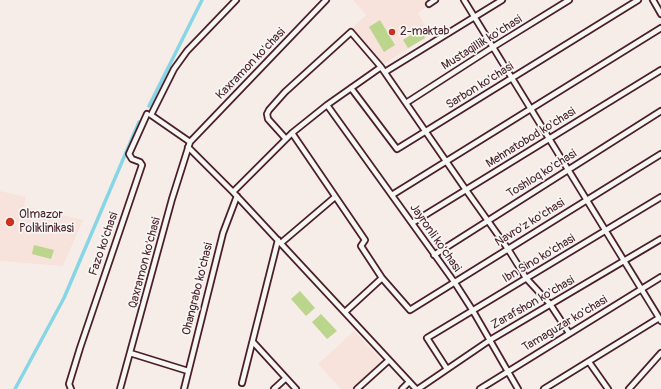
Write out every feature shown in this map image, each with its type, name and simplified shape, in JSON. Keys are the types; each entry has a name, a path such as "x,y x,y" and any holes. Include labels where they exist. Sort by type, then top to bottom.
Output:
{"street":[{"path":"236,0 183,57 174,69 149,114 189,144 417,389"},
{"name":"Kaxramon ko'chasi","path":"189,144 326,0"},
{"path":"428,4 435,0"},
{"path":"464,0 660,320 544,389"},
{"path":"385,72 502,0"},
{"name":"Mustaqillik ko'chasi","path":"406,103 569,0"},
{"name":"Sarbon ko'chasi","path":"351,88 397,149 638,0"},
{"path":"653,0 661,14"},
{"path":"392,195 661,28"},
{"path":"286,139 268,119 267,114 269,110 285,92 351,32 385,72 508,249 526,278 550,304 569,333"},
{"path":"235,194 292,133 327,105 381,67"},
{"name":"Mehnatobod ko'chasi","path":"412,223 661,70"},
{"name":"Jayronli ko'chasi","path":"327,105 455,283 518,389"},
{"name":"Toshloq ko'chasi","path":"434,255 661,111"},
{"name":"Fazo ko'chasi","path":"71,389 69,384 80,348 142,166 140,162 132,158 129,154 149,114"},
{"path":"292,133 365,240 361,246 382,278 345,312"},
{"name":"Qaxramon ko'chasi","path":"120,389 172,199 189,144"},
{"name":"Navro'z ko'chasi","path":"382,278 410,310 661,154"},
{"name":"Ohangrabo ko'chasi","path":"184,389 223,233 235,194"},
{"path":"242,382 279,242 335,196"},
{"name":"Ibn Sino ko'chasi","path":"447,369 427,338 606,232 661,197"},
{"name":"Zarafshon ko'chasi","path":"417,389 490,340 661,239"},
{"name":"Tamaguzar ko'chasi","path":"480,389 661,277"},
{"path":"253,342 296,389"},
{"path":"130,353 188,371"},
{"path":"629,389 661,353"},
{"path":"357,389 389,360"},
{"path":"589,362 607,387 599,389"},
{"path":"274,389 286,378"},
{"path":"402,389 409,382"}],"shaded area":[{"name":"2-maktab","path":"353,0 430,0 426,2 429,5 418,13 431,35 384,64 351,29 366,15"},
{"path":"0,191 26,197 24,206 83,220 63,266 0,262"},
{"path":"354,331 383,362 353,389 341,389 318,364"}],"green space":[{"path":"380,20 395,45 384,52 369,27"},
{"path":"420,29 425,38 408,48 403,40"},
{"path":"34,245 54,250 51,259 32,254"},
{"path":"300,291 315,308 306,316 291,299"},
{"path":"321,314 337,331 327,339 312,322"}],"waterway":[{"path":"149,106 202,0"},
{"path":"15,389 64,298 139,122"}],"place":[{"name":"2-maktab","path":"392,32"},
{"name":"Olmazor Poliklinikasi","path":"10,222"}]}
